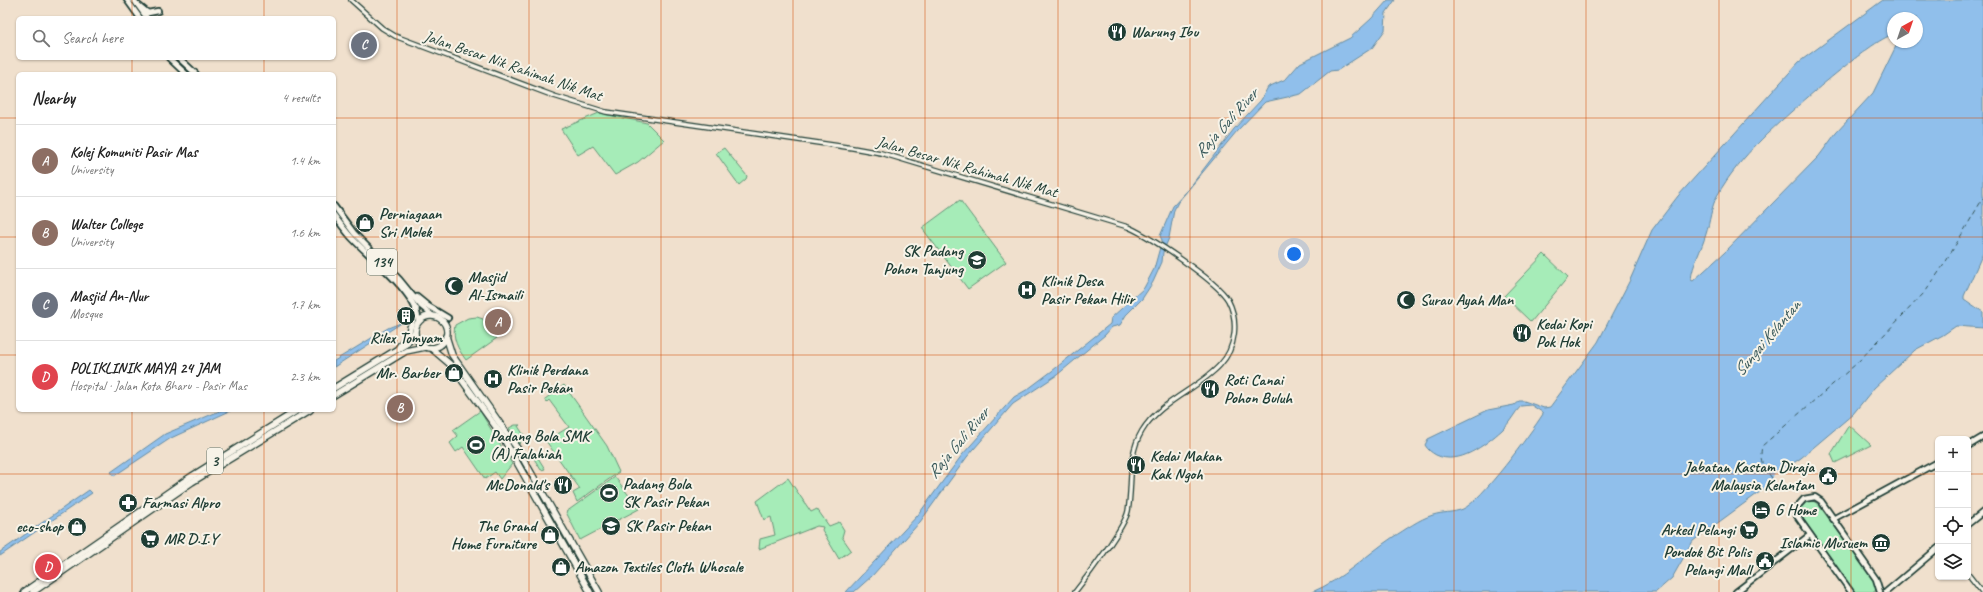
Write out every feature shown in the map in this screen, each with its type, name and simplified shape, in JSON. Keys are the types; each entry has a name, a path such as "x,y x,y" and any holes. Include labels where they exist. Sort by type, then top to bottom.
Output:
{"highway":[{"path":"396,350 408,334 416,309"},
{"path":"336,387 406,344 414,333 418,322 425,317 433,316 444,323 446,336 452,355 517,448 599,592"},
{"path":"414,333 418,341 451,365 501,434 590,592"},
{"path":"336,394 399,355 414,348 440,344 446,336"},
{"name":"3","path":"24,592 189,478 295,412"},
{"name":"3","path":"33,592 192,482 307,412"}],"main road":[{"path":"127,0 139,16"},
{"path":"136,2 146,16"},
{"path":"136,2 148,12 158,11 156,16"},
{"path":"171,60 184,72"},
{"path":"181,60 194,72"},
{"name":"134","path":"336,209 354,233 404,285 421,306 433,316"},
{"name":"134","path":"336,218 351,237 400,287 416,309 418,322"},
{"path":"404,285 424,303 448,318"},
{"path":"1971,444 1983,437"},
{"path":"1834,519 1935,464"},
{"path":"1851,592 1810,535 1796,512 1796,508 1801,501 1811,497 1818,499 1834,519 1876,579 1880,592"},
{"path":"1971,522 1983,512"},
{"path":"1736,592 1810,535"},
{"path":"1886,592 1935,551"}],"street":[{"name":"Jalan Besar Nik Rahimah Nik Mat","path":"351,0 382,28 395,36 562,99 625,116 870,150 1128,227 1165,248 1206,278 1228,300 1234,323 1232,345 1228,354 1213,372 1159,412 1142,431 1133,454 1128,512 1118,530 1075,592"},
{"path":"1971,577 1982,592"}],"green space":[{"path":"599,113 647,123 664,140 638,162 615,175 593,146 578,155 561,129"},
{"path":"724,148 747,176 746,179 739,185 716,153"},
{"path":"960,200 1006,262 968,289 922,228"},
{"path":"1544,254 1568,277 1531,322 1504,296"},
{"path":"477,317 483,319 497,338 466,360 456,344 454,335 455,325 468,318"},
{"path":"564,385 607,446 619,472 577,502 573,493 580,489 546,441 569,427 549,400 547,402 545,399"},
{"name":"Padang Bola SMK (A) Falahiah","path":"480,411 512,464 500,479 495,472 485,479 463,447 456,452 450,443 458,436 453,430"},
{"path":"515,425 520,425 518,426 525,437 519,444 509,428"},
{"path":"1849,425 1871,445 1835,463 1831,454"},
{"path":"535,453 545,469 541,470 533,457"},
{"name":"Padang Bola SK Pasir Pekan","path":"615,477 639,509 580,540 566,512"},
{"path":"788,478 811,512 817,509 829,526 839,522 844,530 842,537 851,550 839,559 822,530 823,527 817,526 759,549 760,539 775,535 771,517 764,520 757,501"},
{"path":"1808,501 1813,501 1818,504 1874,580 1876,586 1875,592 1854,592 1801,516 1801,507"}],"water":[{"path":"1388,0 1395,0 1386,13 1385,30 1372,48 1338,70 1330,71 1301,94 1265,102 1237,131 1178,202 1174,210 1169,238 1163,252 1162,262 1153,282 1142,299 1126,315 1120,325 1112,327 1105,335 1057,375 1013,404 967,457 920,522 872,576 854,592 846,592 918,515 962,455 1014,397 1028,389 1052,371 1110,324 1111,318 1144,288 1154,269 1162,240 1160,236 1173,206 1187,191 1234,129 1261,100 1268,87 1286,79 1300,63 1350,38 1371,19"},
{"name":"Sungai Kelantan","path":"1883,0 1983,0 1983,253 1964,299 1983,312 1983,328 1956,326 1915,350 1874,388 1853,414 1801,458 1780,472 1778,470 1768,486 1693,541 1672,578 1656,592 1312,592 1334,581 1383,544 1417,522 1440,513 1463,509 1481,493 1528,436 1543,414 1542,412 1531,405 1521,406 1505,427 1495,436 1480,447 1463,456 1445,458 1436,455 1425,445 1428,439 1488,410 1514,405 1519,401 1524,401 1544,408 1550,407 1598,342 1630,280 1652,230 1678,196 1799,62","holes":["1887,12 1923,12 1923,48 1895,48 1873,93 1836,133 1819,156 1724,253 1693,281 1691,280 1693,269 1704,240 1715,200 1726,181 1742,160 1770,131 1847,64 1867,49 1887,37"]},
{"path":"403,322 336,366 336,360 388,328"},
{"path":"217,412 228,412 171,438 114,476 111,472 165,434"},
{"path":"89,490 92,493 0,556 0,552"}],"pier":[{"path":"1794,462 1795,464 1781,474 1777,473 1773,481 1772,479 1775,472 1778,470 1780,472"}],"ferry route":[{"path":"1772,478 1762,464 1762,446 1856,364 1926,291 1945,263 1983,198"}],"place":[{"name":"Warung Ibu","path":"1117,32"},
{"name":"Masjid An-Nur","path":"364,45"},
{"name":"Perniagaan Sri Molek","path":"365,223"},
{"name":"SK Padang Pohon Tanjung","path":"977,260"},
{"name":"Masjid Al-Ismaili","path":"454,286"},
{"name":"Klinik Desa Pasir Pekan Hilir","path":"1027,290"},
{"name":"Surau Ayah Man","path":"1406,300"},
{"name":"Rilex Tomyam","path":"406,316"},
{"name":"Kolej Komuniti Pasir Mas","path":"498,322"},
{"name":"Kedai Kopi Pok Hok","path":"1522,333"},
{"name":"Mr. Barber","path":"454,373"},
{"name":"Klinik Perdana Pasir Pekan","path":"493,379"},
{"name":"Roti Canai Pohon Buluh","path":"1210,389"},
{"name":"Walter College","path":"400,408"},
{"name":"Padang Bola SMK (A) Falahiah","path":"476,445"},
{"name":"Kedai Makan Kak Ngoh","path":"1136,465"},
{"name":"Jabatan Kastam Diraja Malaysia Kelantan","path":"1828,476"},
{"name":"McDonald's","path":"563,485"},
{"name":"Padang Bola SK Pasir Pekan","path":"609,493"},
{"name":"Farmasi Alpro","path":"128,503"},
{"name":"G Home","path":"1761,510"},
{"name":"SK Pasir Pekan","path":"611,526"},
{"name":"eco-shop","path":"77,527"},
{"name":"Arked Pelangi","path":"1749,530"},
{"name":"The Grand Home Furniture","path":"550,535"},
{"name":"MR D.I.Y","path":"150,539"},
{"name":"Islamic Musuem","path":"1881,543"},
{"name":"Pondok Bit Polis Pelangi Mall","path":"1765,561"},
{"name":"POLIKLINIK MAYA 24 JAM","path":"48,567"},
{"name":"Amazon Textiles Cloth Whosale","path":"561,567"}],"water label":[{"name":"Raja Gali River","path":"1226,123"},
{"name":"Raja Gali River","path":"958,443"}]}
